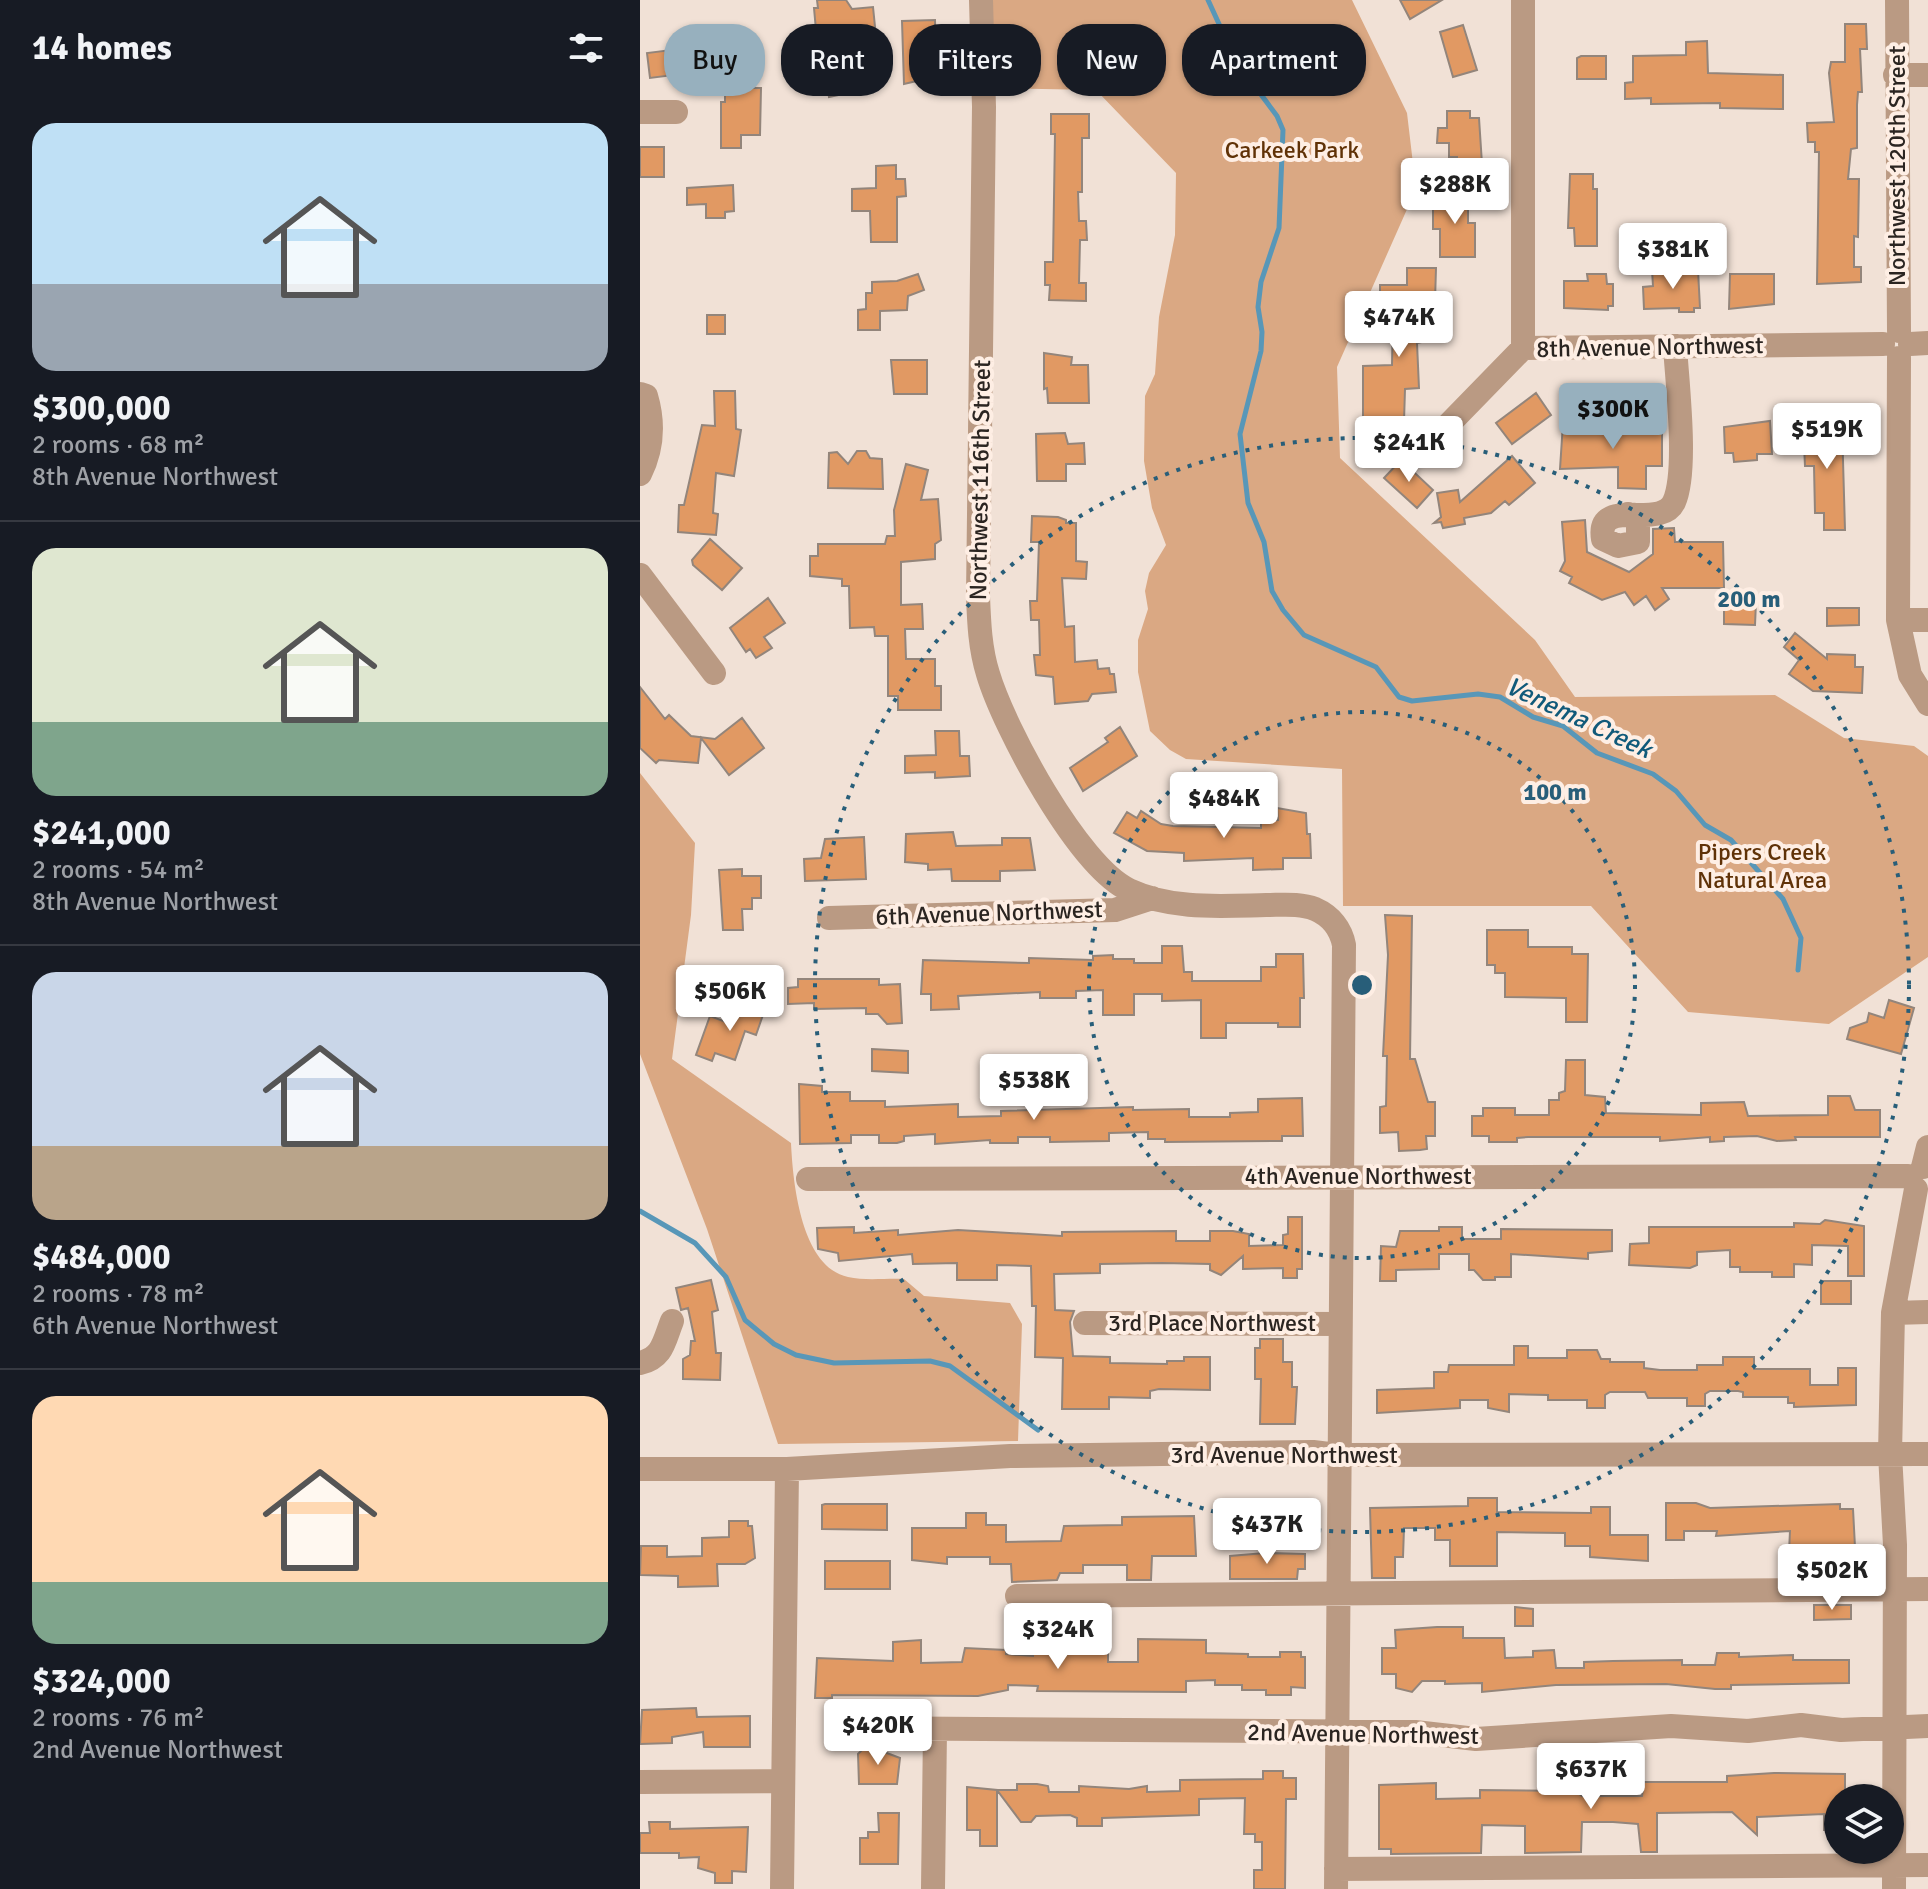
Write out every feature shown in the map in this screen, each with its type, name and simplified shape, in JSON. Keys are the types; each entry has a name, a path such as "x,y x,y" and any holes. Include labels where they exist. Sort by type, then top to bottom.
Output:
{"street":[{"name":"Northwest 116th Street","path":"981,0 984,107 978,596 983,652 992,686 1011,728 1074,836 1113,880 1152,898"},
{"path":"1523,0 1523,348"},
{"name":"Northwest 120th Street","path":"1897,0 1895,75 1904,344 1898,620 1910,675 1928,704"},
{"path":"1895,75 1928,75"},
{"path":"640,112 676,112"},
{"name":"8th Avenue Northwest","path":"1449,424 1523,348 1904,344"},
{"path":"1628,514 1649,516 1665,512 1676,498 1680,466 1675,346"},
{"path":"640,474 651,442 650,412 643,395"},
{"path":"640,575 714,673"},
{"path":"1898,620 1928,620"},
{"name":"6th Avenue Northwest","path":"829,918 1115,910 1152,898 1182,905 1304,906 1320,912 1340,932 1345,953 1342,1176"},
{"path":"1894,1877 1895,1589 1890,1454 1893,1313 1922,1172"},
{"name":"4th Avenue Northwest","path":"808,1179 1922,1172"},
{"path":"1342,1176 1337,1455 1336,1879 1894,1877 1928,1865"},
{"path":"1893,1313 1928,1312"},
{"path":"640,1363 653,1360 660,1353 672,1321"},
{"name":"3rd Place Northwest","path":"1085,1323 1339,1324"},
{"name":"3rd Avenue Northwest","path":"640,1469 787,1469 1010,1456 1313,1452 1337,1455 1928,1454"},
{"path":"782,1889 787,1469"},
{"path":"1017,1596 1337,1596 1928,1589"},
{"name":"2nd Avenue Northwest","path":"845,1728 1415,1732 1476,1739 1671,1726 1748,1731 1801,1725 1841,1730 1928,1726"},
{"path":"933,1889 935,1730"},
{"path":"640,1782 782,1781"}],"green space":[{"path":"993,0 1352,0 1364,24 1182,24 1182,96 1366,96 1366,29 1407,113 1416,189 1337,367 1340,458 1535,640 1575,697 1775,695 1844,738 1914,746 1928,756 1928,957 1829,1024 1688,1012 1591,906 1343,906 1342,769 1186,759 1170,750 1150,731 1138,672 1138,640 1148,609 1145,591 1149,573 1166,545 1152,508 1144,461 1145,396 1155,374 1159,317 1175,235 1176,173 1102,96 1166,96 1166,24 1057,24 1057,89 1041,89 1041,24 993,24"},
{"path":"640,773 695,843 691,915 672,1059 791,1143 794,1179 803,1221 810,1241 832,1270 855,1278 904,1279 924,1296 1010,1303 1022,1324 1018,1441 778,1444 707,1229 640,1054"}],"building":[{"path":"817,0 846,0 852,9 873,7 875,24 815,24 814,8 818,8"},
{"path":"1400,0 1442,0 1410,19"},
{"path":"935,20 935,24 909,24 909,83 904,84 902,21"},
{"path":"1845,24 1866,24 1867,49 1860,49 1862,92 1858,92 1857,148 1851,149 1848,179 1859,179 1854,267 1861,267 1861,282 1817,284 1819,152 1815,152 1815,142 1808,142 1807,123 1834,122 1829,73 1831,62 1845,62"},
{"path":"1463,25 1477,70 1453,77 1440,32"},
{"path":"1707,41 1708,73 1783,75 1783,109 1720,108 1720,103 1651,104 1651,98 1625,99 1625,83 1633,82 1633,56 1686,55 1686,42"},
{"path":"664,51 664,76 650,78 647,53"},
{"path":"1606,56 1606,79 1577,79 1577,58"},
{"path":"725,96 761,96 760,135 741,135 741,148 721,148 721,102 725,102"},
{"path":"1447,111 1470,111 1470,118 1479,118 1482,164 1457,164 1457,157 1449,157 1449,143 1437,143 1438,128 1447,128"},
{"path":"1051,114 1089,114 1089,138 1082,138 1082,192 1078,192 1079,221 1086,221 1087,240 1080,240 1079,283 1086,283 1086,301 1049,300 1050,285 1045,285 1045,262 1053,262 1055,134 1051,134"},
{"path":"640,147 664,147 664,177 640,177"},
{"path":"896,165 896,179 905,179 906,196 897,197 897,242 871,242 870,211 852,211 852,189 876,188 876,166"},
{"path":"1570,174 1593,174 1593,189 1597,189 1597,246 1575,246 1574,228 1568,228"},
{"path":"733,185 734,211 725,212 725,218 706,218 706,204 687,205 687,188"},
{"path":"1442,192 1468,192 1468,223 1475,223 1475,257 1440,257 1440,229 1433,229 1433,205 1442,205"},
{"path":"1407,268 1436,268 1434,335 1432,340 1417,343 1419,388 1405,389 1403,454 1368,452 1369,429 1363,428 1363,366 1392,365 1393,311 1380,311 1380,285 1407,285"},
{"path":"1652,270 1698,270 1700,308 1694,308 1694,312 1679,312 1679,308 1644,309 1643,287 1653,286"},
{"path":"918,274 924,290 908,296 907,310 880,311 880,330 858,330 858,310 866,309 866,293 872,293 872,282 897,281"},
{"path":"1587,274 1606,274 1607,284 1613,284 1613,306 1608,306 1608,310 1564,308 1564,281 1588,281"},
{"path":"1730,274 1774,274 1774,304 1729,309"},
{"path":"707,315 725,315 725,334 707,334"},
{"path":"1044,353 1072,357 1071,365 1088,365 1089,403 1048,403 1047,388 1044,389"},
{"path":"891,360 927,360 927,394 894,394"},
{"path":"714,391 735,391 736,429 741,430 734,476 716,473 713,513 718,514 716,535 678,532 679,505 684,505 702,425 715,426"},
{"path":"1536,393 1551,415 1512,444 1496,423"},
{"path":"1662,412 1662,466 1646,466 1646,489 1618,488 1618,467 1560,469 1563,423 1607,425 1607,430 1650,430"},
{"path":"1770,421 1772,454 1757,454 1757,460 1734,462 1733,453 1725,453 1724,427"},
{"path":"1828,422 1828,426 1842,426 1845,530 1824,530 1824,513 1815,513 1814,466 1805,466 1803,423"},
{"path":"1065,433 1068,444 1084,443 1085,464 1066,464 1066,481 1037,481 1036,434"},
{"path":"857,451 866,451 870,458 882,459 883,489 828,488 829,453 837,452 848,464"},
{"path":"1512,456 1535,483 1509,505 1505,501 1491,513 1464,518 1465,524 1443,528 1441,522 1434,523 1441,517 1437,493 1458,490 1460,502"},
{"path":"1401,460 1433,490 1417,508 1384,478"},
{"path":"906,464 928,470 921,500 938,499 941,540 935,544 935,559 901,562 901,605 922,604 923,629 905,629 906,659 935,659 935,686 941,686 941,710 898,710 898,696 888,696 888,636 875,636 874,627 850,628 849,586 842,586 842,579 810,576 810,556 818,556 818,544 885,544 887,536 895,536 894,510"},
{"path":"1032,516 1058,517 1066,523 1076,523 1076,561 1087,562 1086,579 1062,578 1065,627 1074,626 1075,662 1097,660 1098,669 1109,668 1110,674 1114,674 1116,692 1092,694 1088,701 1055,704 1053,677 1036,675 1034,655 1040,655 1039,620 1031,620 1030,601 1037,601 1039,542 1031,542"},
{"path":"1585,520 1587,552 1629,572 1653,554 1653,529 1674,528 1675,542 1723,542 1724,588 1662,588 1669,599 1655,610 1646,596 1634,605 1625,592 1602,600 1569,583 1572,577 1560,571 1565,561 1562,522"},
{"path":"710,539 742,568 722,590 693,565 692,560"},
{"path":"768,598 785,623 764,637 772,648 756,658 750,649 746,652 730,628"},
{"path":"1724,602 1756,602 1755,625 1724,624"},
{"path":"1827,608 1859,608 1859,625 1827,626"},
{"path":"1795,633 1827,659 1827,654 1855,655 1855,667 1863,667 1862,693 1813,691 1789,674 1799,660 1784,647"},
{"path":"640,687 665,719 669,715 691,736 715,739 742,718 764,748 729,775 701,738 698,763 659,760 656,763 640,748"},
{"path":"1120,727 1137,756 1083,791 1070,768 1108,742 1105,738"},
{"path":"935,731 959,731 960,756 969,756 970,776 935,778 935,772 905,773 905,756 936,755"},
{"path":"1277,808 1306,813 1307,834 1310,834 1311,858 1283,858 1283,869 1253,870 1253,858 1184,861 1184,853 1147,851 1114,833 1127,812 1137,818 1141,811 1161,824 1173,826 1261,828 1261,821 1278,820"},
{"path":"953,832 956,846 1002,845 1002,838 1030,838 1035,870 1000,871 1000,881 952,881 951,869 928,870 928,864 905,862 906,834"},
{"path":"864,837 866,879 805,881 804,859 821,858 825,839"},
{"path":"742,869 742,876 761,876 761,898 752,898 752,909 742,909 743,930 723,930 719,870"},
{"path":"1385,915 1412,916 1410,1059 1415,1059 1428,1102 1435,1102 1435,1136 1426,1136 1427,1149 1399,1151 1398,1132 1380,1133 1380,1107 1386,1106 1387,1056 1383,1056 1388,955"},
{"path":"1487,930 1528,930 1528,947 1572,947 1572,954 1588,954 1587,1022 1566,1022 1566,998 1505,997 1505,973 1495,973 1495,965 1487,965"},
{"path":"1162,946 1182,946 1184,972 1192,972 1192,981 1261,981 1261,967 1276,967 1276,954 1303,954 1304,998 1300,998 1300,1027 1278,1027 1278,1023 1226,1023 1226,1038 1201,1038 1201,1000 1162,1001 1162,994 1134,994 1134,1015 1103,1015 1103,990 1076,991 1076,998 1040,998 1040,992 958,996 959,1009 931,1010 931,994 921,994 923,960 1029,963 1029,958 1093,960 1093,956 1113,955 1113,959 1134,959 1134,963 1162,963"},
{"path":"798,979 879,979 879,985 900,984 902,1023 887,1024 878,1014 866,1014 866,1008 814,1009 814,1003 788,1004 788,988 798,987"},
{"path":"1889,1000 1914,1008 1901,1054 1847,1039 1850,1028 1867,1022 1869,1013 1884,1018"},
{"path":"745,1002 765,1009 756,1035 745,1031 735,1060 715,1053 712,1061 696,1055 710,1016 731,1024 737,1005 743,1008"},
{"path":"872,1049 908,1051 908,1073 872,1071"},
{"path":"1566,1060 1585,1060 1585,1095 1605,1097 1606,1113 1701,1115 1701,1103 1744,1102 1748,1116 1828,1115 1828,1096 1850,1096 1855,1110 1880,1110 1880,1137 1795,1137 1796,1140 1777,1141 1757,1136 1724,1137 1724,1141 1710,1142 1710,1137 1660,1141 1660,1137 1528,1137 1517,1138 1517,1142 1489,1142 1489,1136 1472,1136 1472,1116 1483,1116 1483,1108 1515,1108 1515,1115 1549,1115 1549,1100 1559,1100 1559,1093 1565,1091"},
{"path":"799,1084 822,1086 822,1092 850,1092 850,1101 885,1101 885,1107 958,1104 958,1117 1001,1116 1001,1111 1133,1107 1133,1110 1189,1109 1189,1117 1230,1117 1230,1113 1258,1112 1258,1099 1302,1098 1303,1136 1282,1136 1282,1141 1165,1142 1165,1139 1148,1139 1148,1132 1109,1133 1109,1141 1050,1142 1050,1137 1018,1137 1018,1143 990,1143 990,1140 935,1144 935,1134 904,1136 904,1141 897,1143 879,1143 879,1135 851,1135 851,1143 800,1144"},
{"path":"1288,1217 1302,1217 1302,1269 1297,1269 1297,1278 1283,1278 1283,1268 1243,1269 1243,1256 1221,1275 1210,1270 1210,1264 1162,1263 1100,1264 1100,1273 1054,1274 1055,1310 1074,1311 1070,1322 1073,1356 1110,1357 1110,1363 1167,1364 1167,1361 1184,1361 1184,1357 1210,1357 1210,1390 1159,1389 1150,1391 1150,1398 1109,1397 1109,1409 1062,1409 1063,1358 1035,1357 1036,1306 1032,1306 1031,1266 997,1265 997,1280 957,1280 957,1263 913,1264 912,1254 839,1261 838,1253 818,1249 817,1228 854,1227 854,1233 898,1230 898,1235 958,1230 1062,1236 1062,1232 1176,1231 1176,1241 1210,1241 1210,1231 1233,1231 1249,1234 1249,1246 1283,1245 1283,1235 1288,1234"},
{"path":"1825,1220 1864,1226 1864,1276 1848,1276 1848,1246 1812,1245 1812,1265 1794,1264 1794,1277 1772,1277 1772,1272 1740,1272 1740,1267 1730,1267 1730,1250 1697,1252 1697,1265 1690,1268 1629,1265 1630,1244 1649,1243 1649,1227 1794,1227 1794,1223 1820,1224"},
{"path":"1439,1227 1462,1227 1462,1239 1501,1239 1501,1229 1612,1230 1612,1251 1588,1253 1588,1259 1511,1254 1511,1277 1495,1277 1495,1280 1483,1280 1474,1270 1469,1270 1469,1254 1439,1254 1439,1269 1396,1270 1396,1281 1380,1281 1381,1246 1396,1247 1400,1231 1439,1231"},
{"path":"711,1280 718,1310 712,1312 716,1353 721,1353 720,1380 683,1379 683,1359 690,1355 691,1341 695,1341 688,1308 681,1310 676,1288"},
{"path":"1821,1281 1851,1281 1851,1304 1821,1304"},
{"path":"1260,1339 1283,1339 1283,1362 1292,1362 1292,1387 1297,1387 1295,1424 1260,1424 1261,1379 1255,1379 1255,1348 1260,1348"},
{"path":"1514,1346 1528,1346 1528,1358 1567,1358 1567,1350 1597,1350 1601,1359 1610,1359 1610,1362 1644,1362 1644,1368 1660,1370 1697,1370 1697,1365 1723,1365 1723,1357 1754,1357 1754,1369 1810,1369 1810,1385 1838,1385 1838,1368 1856,1368 1856,1405 1794,1407 1794,1403 1788,1403 1788,1397 1743,1397 1743,1392 1738,1391 1710,1391 1705,1394 1705,1406 1687,1406 1687,1398 1648,1398 1645,1392 1610,1392 1605,1395 1605,1408 1587,1408 1587,1400 1548,1400 1548,1395 1509,1394 1509,1412 1488,1408 1488,1400 1460,1400 1460,1408 1377,1413 1377,1390 1434,1388 1434,1372 1448,1372 1449,1365 1514,1365"},
{"path":"1468,1498 1497,1498 1497,1512 1591,1513 1591,1507 1610,1507 1610,1535 1648,1535 1648,1561 1590,1557 1590,1546 1565,1546 1565,1533 1497,1532 1497,1566 1450,1566 1450,1540 1435,1540 1435,1528 1404,1528 1403,1557 1395,1557 1395,1578 1372,1578 1370,1508 1468,1506"},
{"path":"1666,1503 1696,1503 1710,1508 1840,1504 1840,1509 1853,1509 1855,1547 1851,1547 1851,1575 1827,1575 1827,1561 1794,1560 1794,1552 1789,1552 1790,1531 1716,1536 1717,1531 1684,1531 1684,1540 1666,1540"},
{"path":"887,1504 887,1530 822,1529 822,1505"},
{"path":"966,1513 986,1513 986,1525 1006,1525 1006,1542 1061,1541 1064,1526 1122,1525 1122,1517 1194,1516 1196,1556 1152,1556 1151,1580 1127,1580 1127,1565 1083,1565 1083,1573 1060,1573 1057,1580 1012,1582 1011,1564 990,1564 990,1557 947,1557 947,1564 912,1560 912,1528 966,1528"},
{"path":"729,1521 748,1521 748,1526 752,1526 755,1558 745,1564 717,1564 718,1586 678,1587 678,1576 640,1575 641,1546 667,1546 667,1557 702,1556 702,1538 729,1537"},
{"path":"1305,1554 1305,1569 1298,1569 1297,1579 1230,1579 1230,1556"},
{"path":"825,1561 890,1561 890,1589 825,1589"},
{"path":"1814,1605 1851,1605 1851,1619 1814,1620"},
{"path":"1515,1607 1533,1609 1533,1626 1515,1626"},
{"path":"1463,1627 1463,1638 1504,1638 1505,1658 1533,1657 1533,1651 1554,1650 1556,1668 1584,1668 1584,1662 1613,1661 1682,1660 1682,1665 1715,1665 1717,1653 1739,1653 1739,1657 1793,1655 1793,1660 1849,1660 1849,1683 1731,1685 1731,1689 1666,1684 1556,1685 1482,1692 1482,1683 1422,1681 1412,1692 1396,1688 1396,1674 1382,1674 1382,1648 1396,1648 1395,1630"},
{"path":"1138,1639 1206,1640 1206,1653 1248,1654 1248,1657 1280,1657 1280,1652 1301,1652 1301,1657 1305,1657 1305,1688 1291,1687 1291,1695 1266,1695 1266,1690 1242,1690 1242,1685 1215,1685 1215,1680 1186,1681 1186,1692 1037,1691 1038,1686 1008,1685 1008,1690 978,1696 832,1695 832,1698 815,1698 817,1658 893,1661 893,1642 921,1640 921,1663 962,1662 965,1648 1006,1650 1006,1654 1033,1656 1033,1641 1056,1642 1055,1652 1108,1653 1108,1662 1138,1662"},
{"path":"696,1708 697,1717 750,1716 750,1747 704,1747 703,1732 672,1737 672,1743 640,1744 642,1710"},
{"path":"884,1749 884,1752 900,1758 897,1784 859,1784 858,1754 862,1750"},
{"path":"1263,1771 1283,1771 1283,1778 1296,1778 1296,1799 1286,1799 1285,1889 1254,1889 1254,1870 1262,1870 1262,1842 1255,1842 1255,1834 1244,1834 1245,1798 1199,1799 1199,1815 1102,1818 1102,1826 1077,1826 1077,1818 1070,1815 1036,1816 1031,1822 1021,1822 997,1790 1017,1790 1017,1784 1037,1784 1048,1786 1049,1792 1079,1792 1079,1786 1129,1789 1147,1786 1147,1792 1180,1791 1180,1780 1263,1779"},
{"path":"1845,1774 1845,1784 1824,1784 1824,1814 1757,1817 1757,1835 1732,1812 1657,1813 1657,1852 1641,1852 1638,1824 1613,1822 1582,1822 1581,1852 1525,1853 1525,1826 1482,1825 1481,1853 1391,1854 1391,1849 1379,1849 1379,1785 1436,1783 1436,1799 1480,1798 1480,1790 1575,1791 1582,1796 1642,1796 1644,1782 1727,1782 1727,1776"},
{"path":"967,1787 997,1790 997,1846 980,1846 980,1830 967,1830"},
{"path":"878,1813 899,1813 898,1864 860,1864 860,1838 868,1838 868,1832 879,1832"},
{"path":"649,1822 670,1822 670,1829 748,1827 746,1872 732,1871 732,1883 715,1883 715,1873 698,1868 699,1857 679,1858 679,1853 640,1853 640,1833 650,1833"}],"waterway":[{"name":"Venema Creek","path":"1208,0 1236,61 1277,116 1283,130 1279,228 1261,282 1258,307 1261,351 1240,434 1248,503 1264,542 1272,591 1283,610 1304,635 1376,667 1399,697 1412,701 1478,694 1500,697 1533,717 1563,726 1597,753 1653,774 1676,791 1705,825 1731,840 1783,899 1801,938 1798,970"},
{"path":"640,1211 695,1243 726,1277 745,1320 774,1344 796,1355 834,1363 930,1361 950,1366 1038,1430"}],"park label":[{"name":"Carkeek Park","path":"1292,150"},
{"name":"Pipers Creek Natural Area","path":"1762,866"}]}
